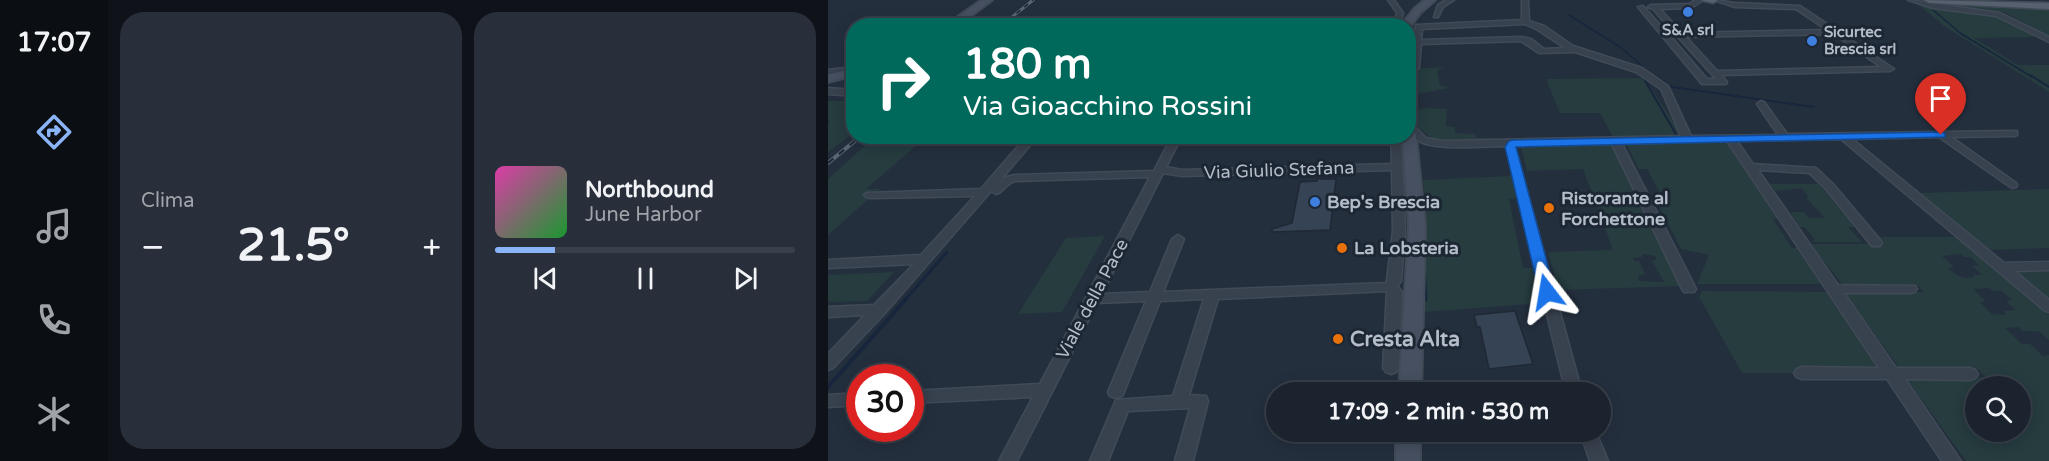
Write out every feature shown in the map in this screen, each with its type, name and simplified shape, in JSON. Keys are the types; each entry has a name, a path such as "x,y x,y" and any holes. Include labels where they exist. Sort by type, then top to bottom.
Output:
{"main road":[{"path":"962,18 988,0"},
{"path":"1703,0 1715,0"},
{"path":"1929,0 2049,6"},
{"path":"1416,31 1428,1"},
{"path":"1407,144 1418,226 1411,382"},
{"path":"1408,442 1408,461"}],"street":[{"path":"1391,0 1400,13 1398,18"},
{"path":"1437,16 1440,6 1451,0"},
{"path":"1525,0 1526,22"},
{"path":"1655,7 1723,82 1705,82 1641,7 1690,6 1703,0"},
{"path":"1692,66 1711,69 1890,69 1798,7 1735,5 1715,0"},
{"path":"1911,0 1933,6 1998,14 2049,40"},
{"path":"1806,19 1878,70"},
{"path":"1416,36 1526,22 1541,28 1576,50 1639,70 1665,88 1687,139"},
{"path":"1665,35 1836,32"},
{"path":"1416,36 1521,39 1542,51 1576,50"},
{"path":"828,72 837,81"},
{"path":"1761,104 1784,137"},
{"path":"1416,135 1431,143 1513,144 2013,133"},
{"path":"1941,135 2013,185"},
{"path":"1844,137 2049,307"},
{"path":"1730,138 1952,461"},
{"path":"1615,140 1689,289"},
{"path":"828,364 880,310 1027,144"},
{"name":"Viale della Pace","path":"1008,461 1173,144"},
{"path":"1092,299 1390,286 1394,281 1399,231 1398,166 1402,144"},
{"path":"1513,144 1510,147 1571,382"},
{"name":"Via Giulio Stefana","path":"957,236 1004,181 1015,178 1398,166"},
{"path":"1751,167 1806,168 1817,173 1876,243"},
{"path":"870,195 984,192"},
{"path":"1116,392 1178,239"},
{"path":"828,264 925,260"},
{"path":"2001,267 2049,266"},
{"path":"1390,286 1395,292 1391,368"},
{"path":"1835,288 1910,289"},
{"path":"1179,402 1212,295"},
{"path":"828,312 880,310"},
{"path":"1802,373 1970,374"},
{"path":"924,396 1044,390"},
{"path":"828,401 846,400"},
{"path":"1099,461 1122,405 1200,401 1184,461"},
{"path":"1592,442 1599,461"}],"green space":[{"path":"1928,1 2049,7 2049,36 2004,12 1932,4"},
{"path":"1919,5 2002,16 2039,37 1974,38 2018,65 2049,65 2049,92 1944,26"},
{"path":"1443,67 1437,71 1440,85 1449,88 1418,94 1416,69"},
{"path":"1644,78 1683,136 1613,137 1600,113 1560,113 1546,79"},
{"path":"828,101 846,101 846,139 828,152 828,122 830,121 828,120"},
{"path":"1447,109 1446,126 1455,127 1455,133 1475,134 1476,138 1514,139 1434,140 1418,128 1417,110"},
{"path":"1726,141 1781,219 1773,219 1792,248 1800,248 1823,282 1819,284 1697,284 1709,255 1681,249 1652,193 1659,192 1647,169 1639,169 1626,144 1629,142"},
{"path":"867,144 918,144 866,189 880,189 828,235 828,179"},
{"path":"1612,144 1683,286 1558,290 1548,252 1613,250 1583,169 1527,171 1521,147","holes":["1642,254 1655,256 1657,260 1652,261 1664,282 1639,281 1638,276 1645,274 1639,261 1634,261 1633,258 1642,257"]},
{"path":"1512,176 1518,198 1509,199 1523,268 1536,268 1544,303 1424,312 1425,198 1423,180"},
{"path":"1770,184 1819,184 1855,227 1848,227 1862,242 1810,242 1815,240 1805,227 1800,227 1790,212 1804,212 1809,218 1825,218 1806,198 1809,198 1802,188 1775,191"},
{"path":"2049,189 2049,248 1988,250 1920,193"},
{"path":"1105,236 1062,312 1018,314 1066,238"},
{"path":"1879,237 1957,237 2049,315 2049,340 2038,331 2023,331 2018,327 2005,328 2022,344 2030,344 2043,356 2049,355 2049,461 1966,461 1906,378 1965,377 1965,442 2031,442 2031,376 1984,376 1979,370 1900,369 1844,292 1924,292 1918,286 1843,285 1810,244 1884,244","holes":["1961,254 1964,257 1970,257 1979,265 1973,266 1982,275 1973,275 1974,277 1970,278 1960,277 1948,268 1954,267 1942,256","1989,288 2002,291 2012,300 2006,301 2016,310 2004,311 2006,315 1992,314 1980,302 1986,302 1973,289"]},
{"path":"2012,270 2049,270 2049,300"},
{"path":"894,272 867,301 828,302 828,275"},
{"path":"1702,291 1828,292 1880,365 1879,367 1797,368 1801,377 1795,377 1794,373 1742,373 1699,297"}],"building":[{"name":"Bep's Brescia","path":"1317,179 1336,179 1330,230 1272,232 1272,229 1292,223 1300,182 1317,181"},
{"path":"1515,311 1533,364 1489,369 1480,327 1477,327 1474,315"}],"waterway":[{"path":"1932,9 1960,33 2032,77"},
{"path":"1569,15 1620,47 1655,77"},
{"path":"1654,75 1672,87 1814,107"},
{"path":"2030,75 2049,87"},
{"path":"1644,79 1677,136"},
{"path":"1422,194 1423,204"},
{"path":"905,300 947,252"},
{"path":"1424,264 1426,300"},
{"path":"828,387 906,299"}],"railway":[{"path":"1011,18 1033,0"},
{"path":"828,163 851,144"}],"place":[{"name":"S&A srl","path":"1688,12"},
{"name":"Sicurtec Brescia srl","path":"1812,41"},
{"name":"Bep's Brescia","path":"1315,202"},
{"name":"Ristorante al Forchettone","path":"1549,208"},
{"name":"La Lobsteria","path":"1342,248"},
{"name":"Cresta Alta","path":"1338,339"}],"route":[{"path":"1547,292 1510,147 1516,142 1941,135"}]}
